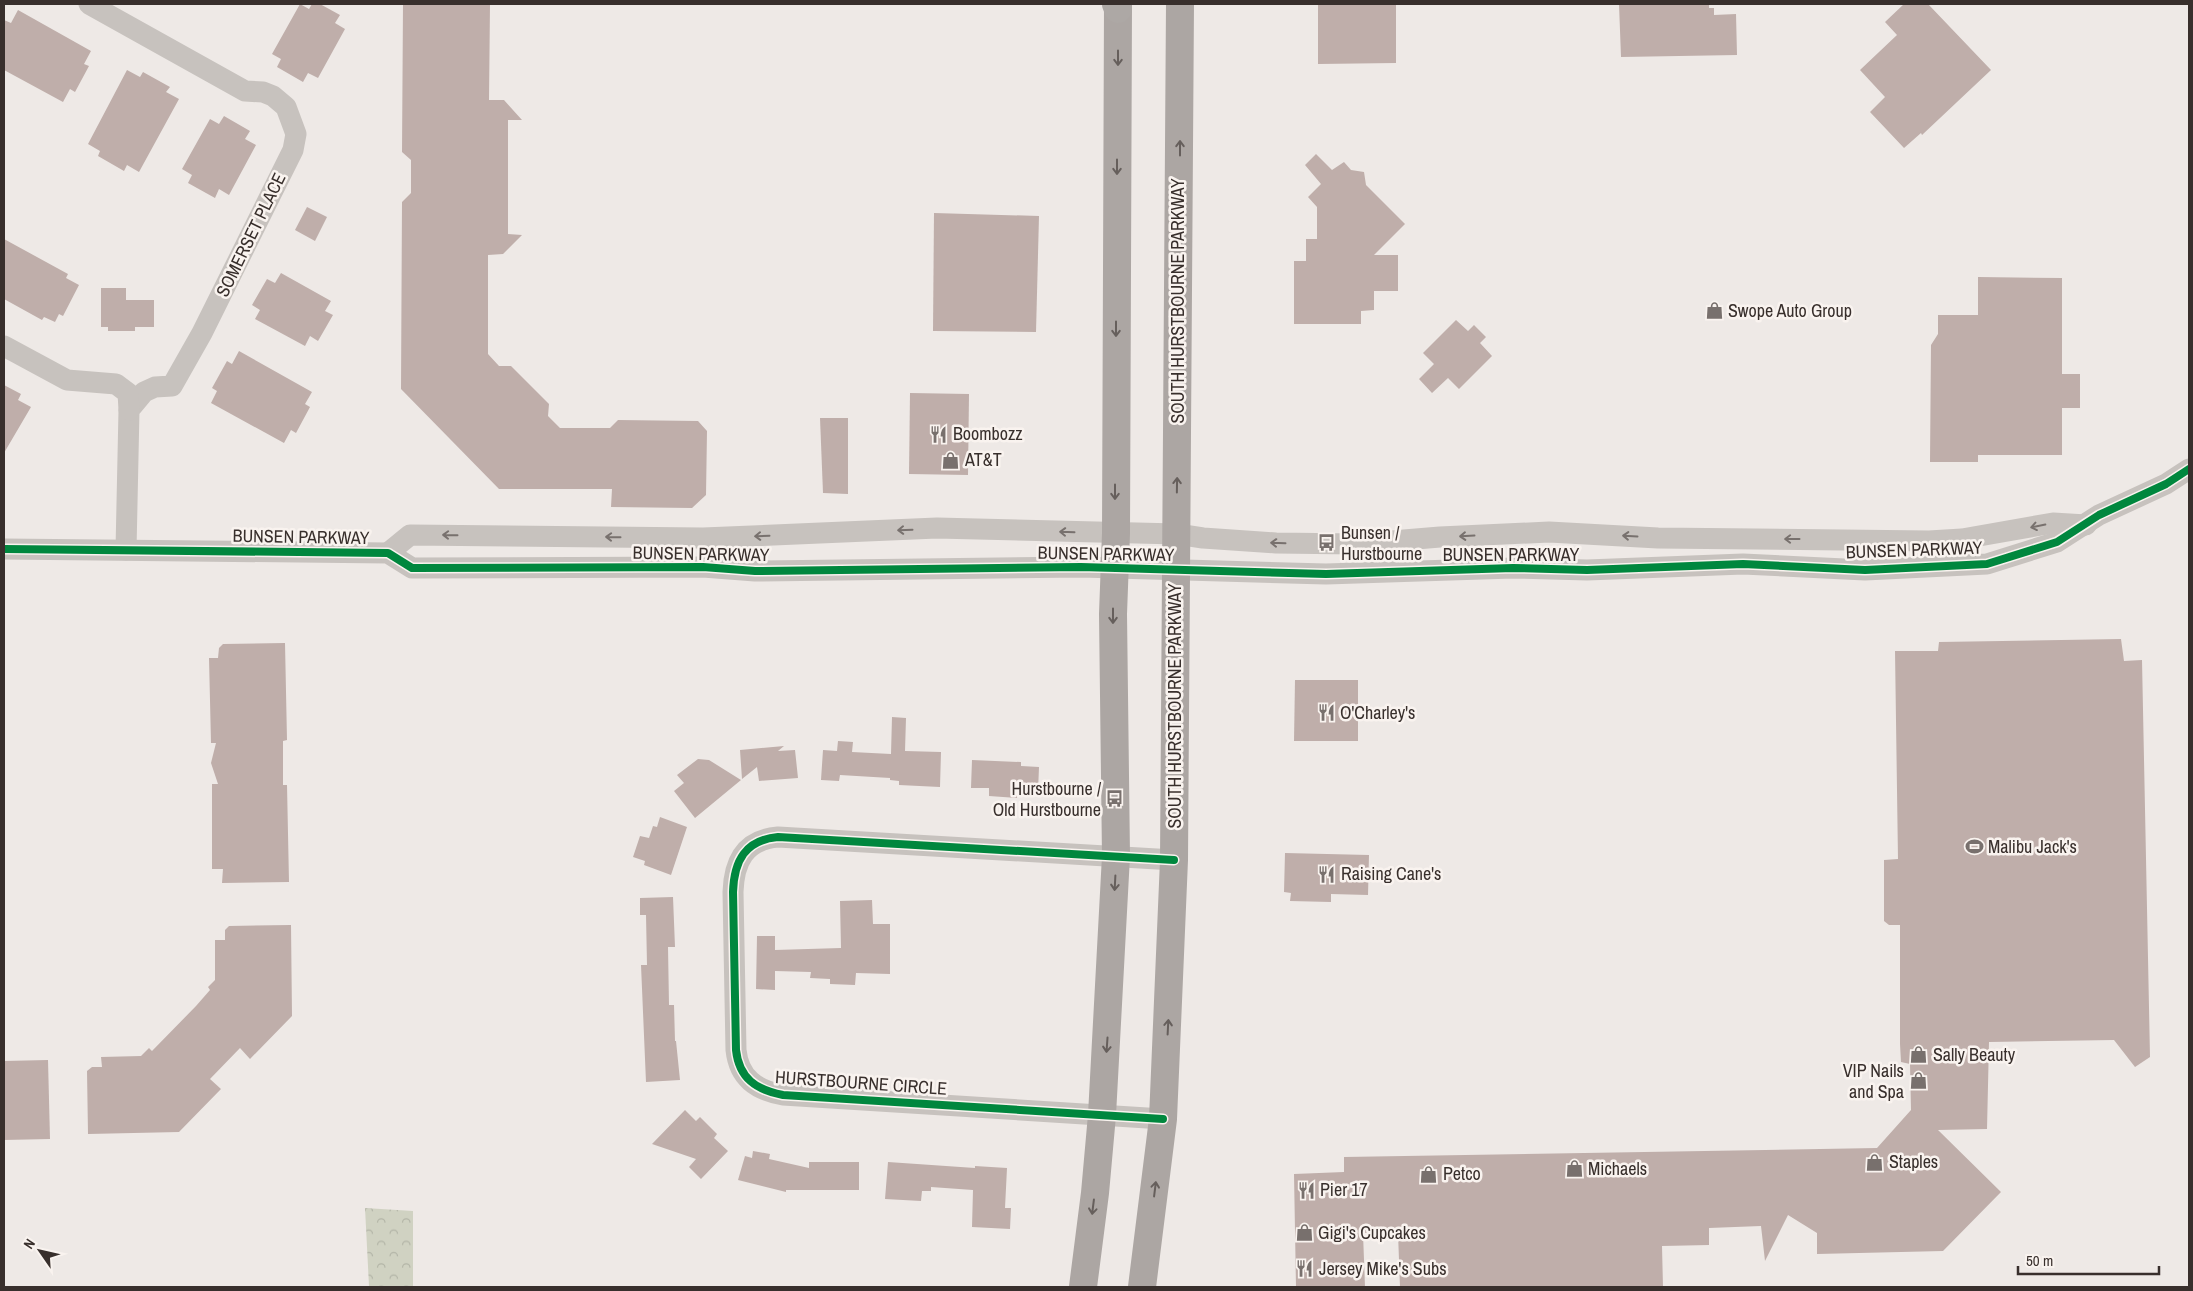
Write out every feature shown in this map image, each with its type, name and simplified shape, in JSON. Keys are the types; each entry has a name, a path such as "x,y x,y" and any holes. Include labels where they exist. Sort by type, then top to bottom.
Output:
{"main road":[{"name":"SOUTH HURSTBOURNE PARKWAY","path":"1142,1287 1163,1119 1174,860 1180,4"},
{"path":"1083,1287 1095,1193 1102,1115 1116,856 1113,614 1116,533 1117,6"}],"street":[{"name":"SOMERSET PLACE","path":"90,4 245,91 263,92 274,96 286,107 296,134 293,150 202,333 172,386 155,387 144,392 129,410"},
{"path":"4,346 67,380 116,384 128,393 126,550"},
{"name":"BUNSEN PARKWAY","path":"4,549 388,553 412,568 703,567 765,570 1114,568 1326,574 1513,568 1587,570 1743,564 1865,570 1987,564 2057,542 2099,515 2166,484 2189,469"},
{"name":"BUNSEN PARKWAY","path":"388,553 410,535 703,538 938,528 1177,534 1203,538 1267,542 1356,544 1440,537 1550,532 1658,538 1929,541 1962,539 2053,523 2086,525"},
{"name":"HURSTBOURNE CIRCLE","path":"1163,1119 783,1095 768,1092 753,1085 742,1073 737,1060 736,1050 734,873 740,858 750,847 767,838 778,837 1174,860"}],"green space":[{"path":"365,1208 413,1211 413,1287 369,1286"}],"building":[{"path":"300,4 309,9 312,4 320,4 340,15 335,23 345,29 318,78 308,73 303,82 277,67 281,59 272,54"},
{"path":"403,4 490,4 489,100 504,100 522,120 508,120 508,234 522,235 503,254 488,255 488,354 499,366 511,366 549,404 548,416 560,428 610,428 618,420 698,421 707,431 706,495 692,508 611,507 612,489 499,489 401,389 402,202 411,193 411,160 402,152"},
{"path":"1318,4 1396,4 1396,63 1318,64"},
{"path":"1619,4 1709,4 1709,8 1714,8 1714,15 1736,14 1737,55 1621,57"},
{"path":"1904,4 1928,4 1991,70 1922,135 1921,133 1904,148 1870,112 1885,97 1860,70 1897,35 1885,22"},
{"path":"18,10 91,51 84,64 89,66 75,92 70,89 63,102 4,70 4,20 11,23"},
{"path":"127,70 140,77 143,72 170,87 166,92 179,99 139,172 127,165 124,171 98,156 100,151 88,144"},
{"path":"224,116 250,131 245,139 256,145 229,195 219,189 215,198 188,183 192,175 182,169 210,119 219,124"},
{"path":"1316,154 1332,170 1344,162 1351,170 1364,172 1366,185 1405,224 1374,255 1398,255 1398,291 1374,291 1374,310 1361,311 1361,324 1294,324 1294,261 1306,261 1306,239 1317,239 1317,207 1308,197 1321,184 1305,165"},
{"path":"307,207 327,217 315,241 295,230"},
{"path":"934,213 1039,216 1036,332 933,331"},
{"path":"4,239 68,274 66,278 79,285 63,316 59,314 55,322 44,317 42,320 4,299"},
{"path":"281,273 331,301 325,311 333,315 318,341 310,336 305,346 255,319 260,310 252,305 267,279 275,283"},
{"path":"1978,277 2062,278 2062,374 2080,374 2080,408 2062,408 2062,455 1978,455 1978,462 1930,462 1931,345 1938,334 1938,315 1978,315"},
{"path":"101,288 126,288 126,300 154,300 154,327 135,327 135,331 108,331 108,327 101,327"},
{"path":"1456,320 1468,331 1474,325 1486,337 1480,343 1492,356 1459,389 1448,378 1432,393 1419,379 1434,364 1423,353"},
{"path":"239,351 312,392 305,404 310,407 296,433 291,430 284,443 211,403 217,391 212,388 227,361 232,364"},
{"path":"4,385 21,394 18,400 31,407 4,453"},
{"name":"Boombozz","path":"910,393 969,394 968,475 909,474"},
{"path":"820,418 848,418 848,494 823,493"},
{"path":"2121,639 2124,661 2142,660 2150,1057 2135,1067 2114,1040 1989,1042 1987,1129 1938,1130 2001,1192 1943,1251 1817,1254 1817,1233 1788,1215 1765,1261 1761,1226 1709,1228 1709,1245 1662,1246 1663,1287 1400,1287 1398,1233 1363,1233 1365,1287 1296,1287 1294,1174 1344,1172 1344,1157 1877,1148 1911,1110 1910,1064 1901,1062 1900,925 1889,925 1884,921 1884,860 1898,859 1895,651 1938,651 1939,642"},
{"path":"285,643 287,740 283,741 283,785 287,785 289,882 222,883 223,869 212,869 212,784 218,784 211,763 216,743 211,743 209,658 218,658 219,648 223,644"},
{"name":"O'Charley's","path":"1295,680 1358,680 1358,741 1294,741"},
{"path":"892,717 906,718 905,751 941,752 940,787 899,785 899,781 890,780 890,778 840,775 839,781 821,780 823,750 837,751 838,741 853,742 852,752 891,754"},
{"path":"784,746 778,751 795,750 798,778 759,781 757,767 742,779 740,750"},
{"path":"698,759 709,760 741,780 695,818 674,791 684,783 677,775"},
{"path":"972,760 1021,762 1021,766 1039,767 1038,791 1017,790 1017,798 989,796 989,788 971,788"},
{"path":"660,817 687,827 671,875 644,865 645,861 633,857 640,836 649,838 653,826 657,827"},
{"name":"Raising Cane's","path":"1285,853 1369,855 1368,895 1331,894 1331,902 1290,901 1291,893 1284,892"},
{"path":"673,897 675,947 668,947 669,1005 674,1005 675,1041 680,1080 646,1082 641,965 647,965 646,915 640,915 640,898"},
{"path":"872,900 873,924 890,924 890,974 856,973 855,985 830,984 830,979 810,978 811,972 775,971 775,990 756,989 757,936 775,936 775,950 841,948 840,901"},
{"path":"291,925 292,1016 250,1059 240,1048 210,1079 221,1089 179,1132 88,1134 87,1071 92,1067 102,1067 101,1057 141,1056 149,1048 152,1051 210,990 208,987 215,980 215,940 225,940 225,930 229,926"},
{"path":"48,1060 50,1139 4,1140 4,1061"},
{"path":"685,1110 696,1121 700,1117 717,1134 714,1138 728,1151 701,1179 689,1167 696,1159 652,1144"},
{"path":"753,1151 770,1154 769,1159 809,1168 809,1162 859,1162 859,1190 786,1190 786,1192 738,1180 745,1156 752,1158"},
{"path":"888,1162 975,1168 975,1166 1007,1168 1005,1208 1011,1208 1010,1229 972,1227 973,1190 931,1187 931,1191 922,1191 921,1201 885,1199"}],"cycle path":[{"path":"4,549 388,553 412,568 703,567 755,571 1081,567 1326,574 1513,568 1587,570 1743,564 1865,570 1987,564 2057,542 2099,515 2166,484 2189,469"},
{"path":"1163,1119 783,1095 757,1086 745,1075 738,1060 736,1050 733,892 736,871 744,854 757,842 778,837 1174,860"}],"place":[{"name":"Swope Auto Group","path":"1714,311"},
{"name":"Boombozz","path":"939,434"},
{"name":"AT&T","path":"951,460"},
{"name":"Bunsen / Hurstbourne","path":"1327,543"},
{"name":"O'Charley's","path":"1326,713"},
{"name":"Hurstbourne / Old Hurstbourne","path":"1115,799"},
{"name":"Malibu Jack's","path":"1974,847"},
{"name":"Raising Cane's","path":"1327,874"},
{"name":"Sally Beauty","path":"1919,1055"},
{"name":"VIP Nails and Spa","path":"1918,1081"},
{"name":"Staples","path":"1875,1162"},
{"name":"Michaels","path":"1574,1169"},
{"name":"Petco","path":"1429,1174"},
{"name":"Pier 17","path":"1306,1190"},
{"name":"Gigi's Cupcakes","path":"1304,1233"},
{"name":"Jersey Mike's Subs","path":"1305,1269"}]}
